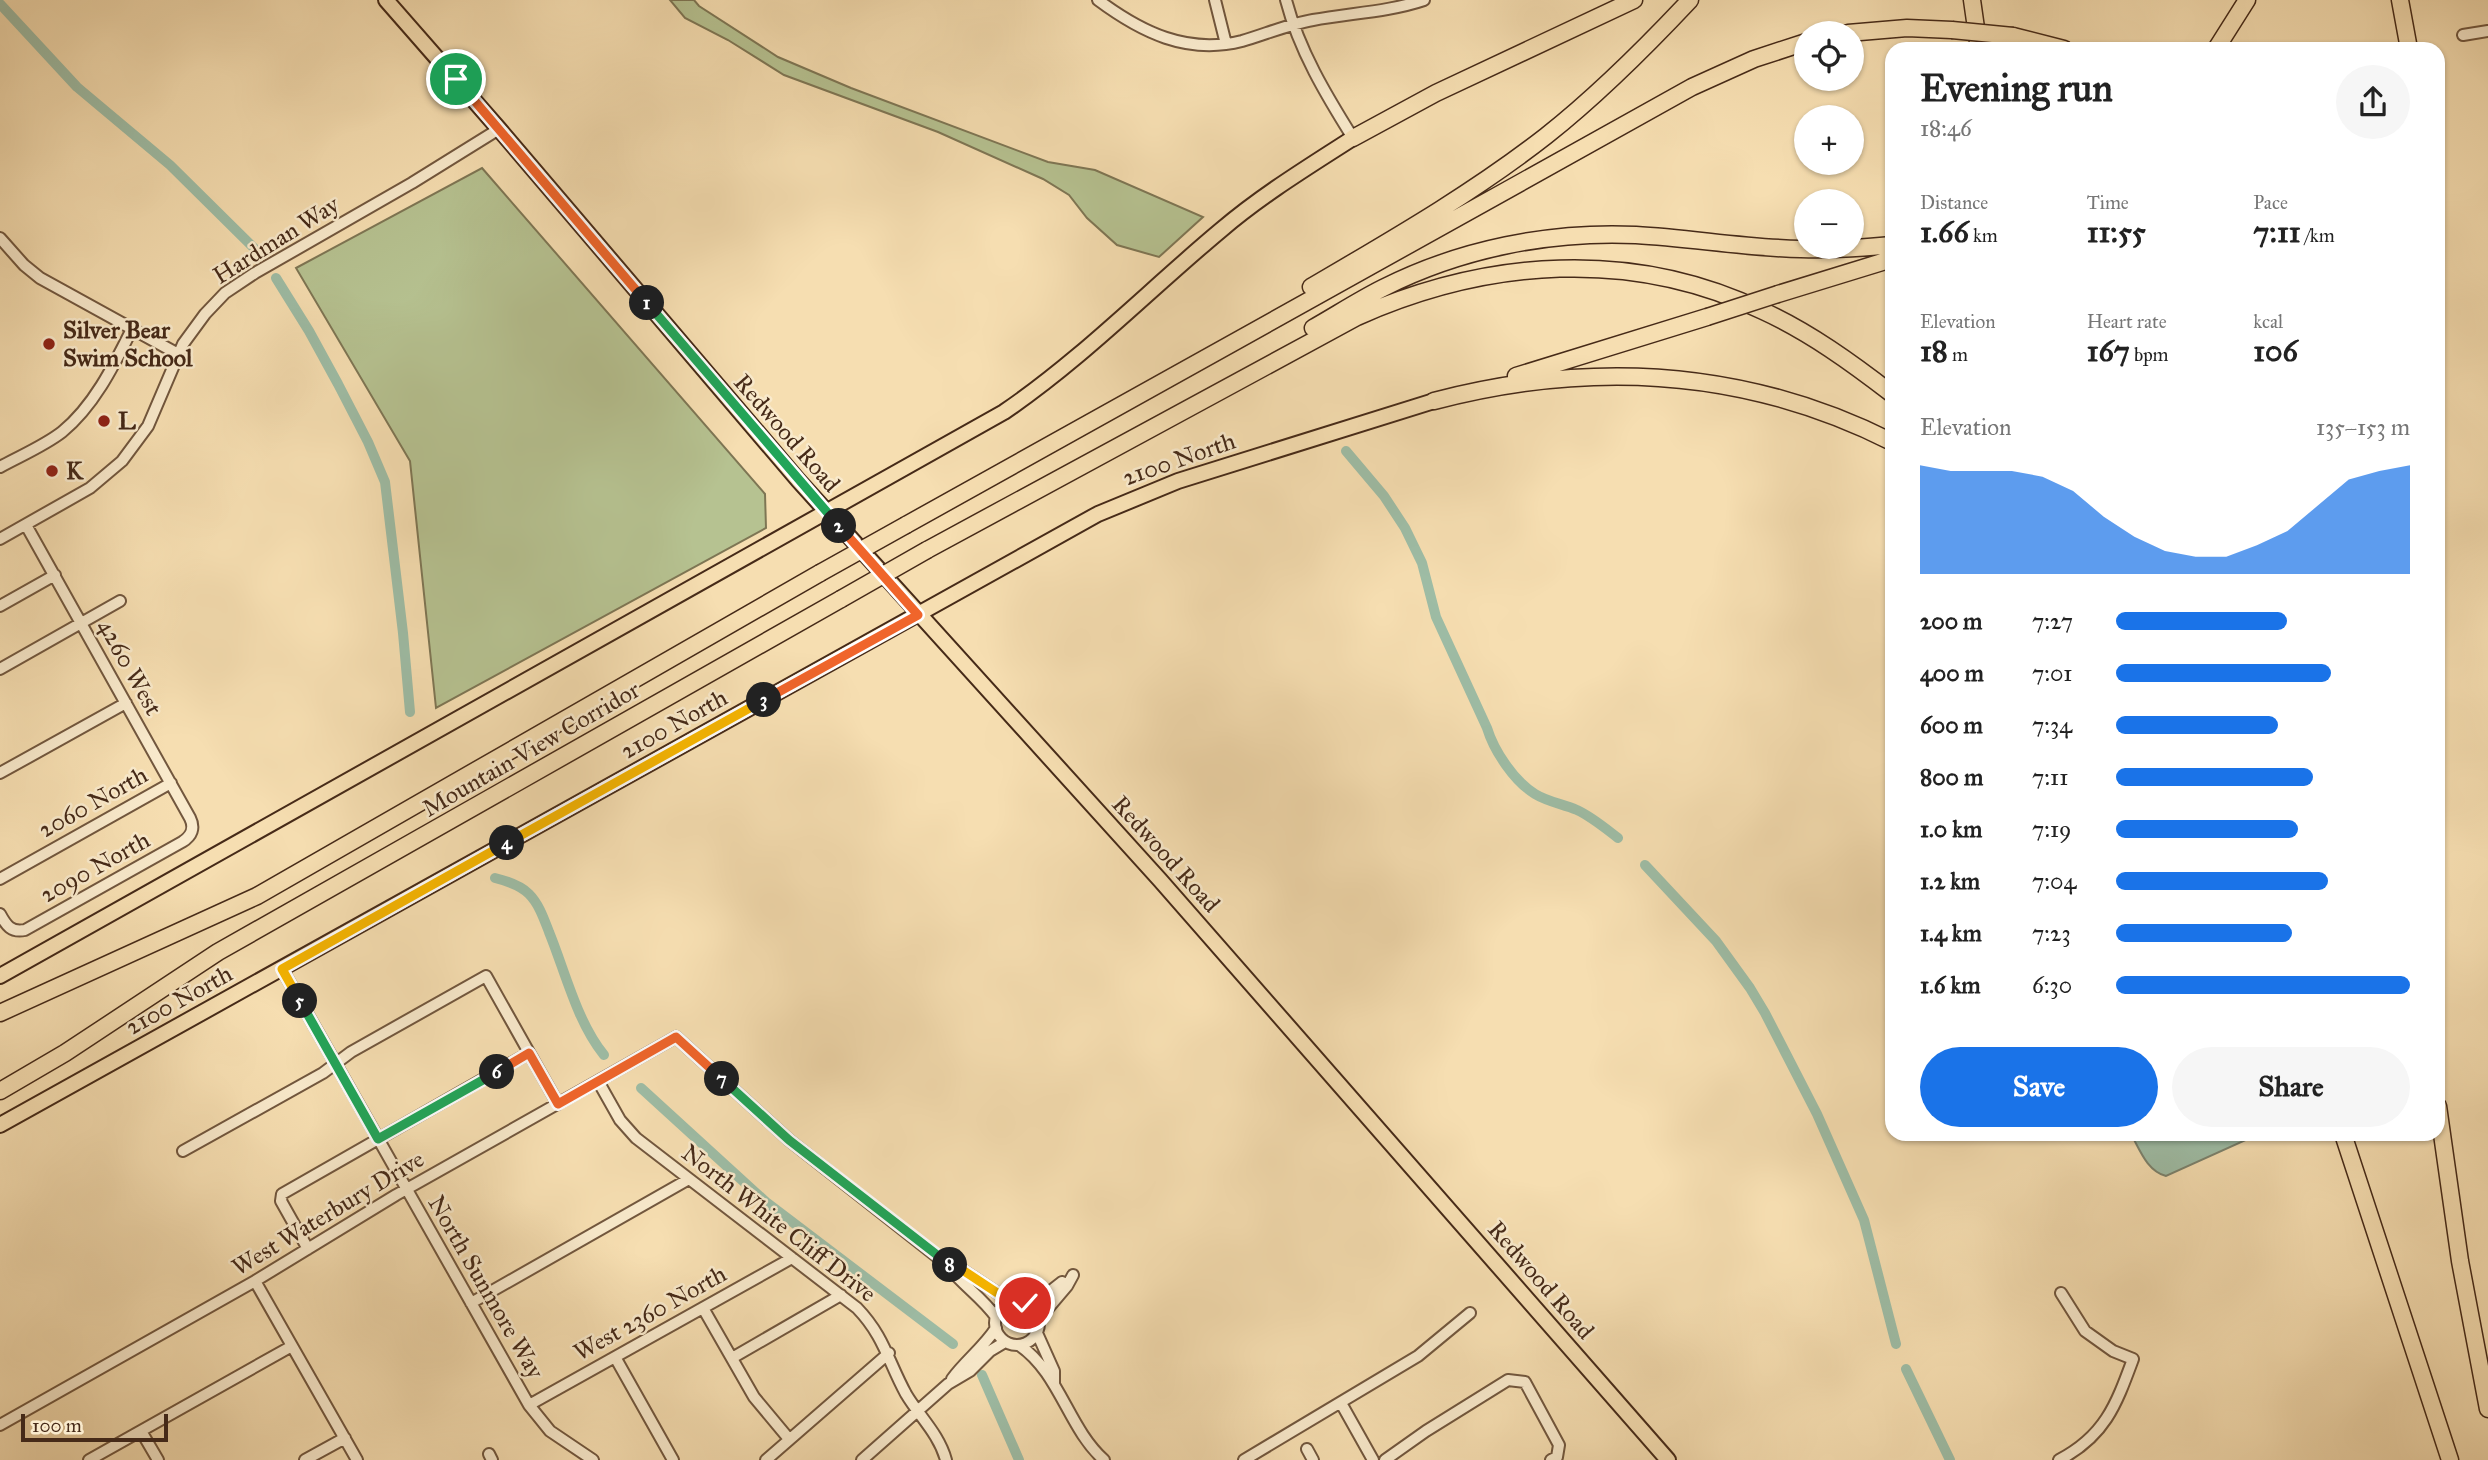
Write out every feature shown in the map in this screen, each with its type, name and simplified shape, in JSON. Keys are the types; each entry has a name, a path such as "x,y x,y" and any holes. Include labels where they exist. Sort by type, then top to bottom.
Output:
{"highway":[{"path":"1353,138 1436,93 1634,0"},
{"path":"1104,414 1419,222 1510,162 1593,97 1689,0"},
{"path":"1972,0 1978,42"},
{"path":"2220,42 2247,0"},
{"path":"2400,0 2408,42"},
{"path":"1864,32 1907,28 1952,30 2013,36 2037,42"},
{"path":"1104,414 1692,87 1754,59 1794,46"},
{"path":"1091,460 1382,288 1429,268 1478,253 1529,241 1609,235 1799,249 1885,246"},
{"path":"1434,401 1885,261"},
{"path":"1091,460 1332,330 1383,306 1457,281 1535,269 1588,269 1633,273 1678,281 1721,293 1797,329 1885,389"},
{"path":"1434,401 1493,387 1555,379 1618,376 1675,378 1727,385 1802,404 1885,439"},
{"name":"Mountain View Corridor","path":"0,1013 257,896 820,573 1104,414"},
{"name":"Mountain View Corridor","path":"0,1091 65,1053 218,952 927,550 1091,460"},
{"path":"2345,1141 2450,1460"},
{"path":"2443,1141 2460,1261 2488,1409"}],"main road":[{"name":"Redwood Road","path":"386,0 826,512 1160,880 1668,1460"},
{"path":"0,976 964,436 1022,400 1068,364 1224,227 1353,138"},
{"name":"2100 North","path":"0,1125 1070,528 1126,501 1191,477 1434,401"}],"street":[{"path":"1098,0 1141,28 1163,38 1199,46 1226,44 1370,6 1424,0"},
{"path":"1215,0 1226,44"},
{"path":"1286,0 1294,24 1326,93 1353,138"},
{"path":"2463,35 2488,31"},
{"name":"Hardman Way","path":"0,539 90,488 122,461 148,426 178,354 196,324 233,287 499,129"},
{"path":"0,238 24,265 40,278 178,354"},
{"path":"0,467 68,427 105,381 132,329"},
{"name":"4260 West","path":"26,525 171,783 192,822 192,831"},
{"path":"0,606 55,575"},
{"path":"0,668 120,601"},
{"path":"0,773 126,703"},
{"name":"2060 North","path":"0,879 171,783"},
{"name":"2090 North","path":"0,914 7,926 14,931 25,930 182,842 192,831"},
{"name":"North Sunmore Way","path":"282,969 529,1405 550,1431 593,1460"},
{"path":"183,1151 323,1073 351,1052 486,976 558,1104"},
{"name":"West Waterbury Drive","path":"0,1425 676,1037 789,1140 945,1263"},
{"path":"308,1249 280,1197 285,1191 529,1053"},
{"name":"North White Cliff Drive","path":"598,1081 630,1133 869,1320 917,1411 940,1442 946,1460"},
{"path":"471,1303 689,1179"},
{"name":"West 2360 North","path":"529,1405 792,1258"},
{"path":"945,1263 958,1267 1011,1302"},
{"path":"945,1263 961,1283 989,1307 1000,1337 1005,1342 1019,1345 1035,1357 1054,1383 1076,1425 1104,1460"},
{"path":"1025,1303 1048,1293 1073,1275 1039,1319 1037,1333 1054,1371 1054,1383"},
{"path":"255,1281 357,1460"},
{"path":"2059,1460 2087,1443 2101,1429 2116,1405 2133,1359 2113,1351 2085,1331 2061,1293"},
{"path":"732,1358 841,1296"},
{"path":"948,1384 962,1365 989,1338 1004,1305 1011,1302 1025,1303 1032,1307 1039,1319"},
{"path":"703,1308 761,1408 789,1439"},
{"path":"1244,1460 1418,1356 1470,1312"},
{"path":"1019,1345 1027,1343 1037,1333"},
{"path":"862,1460 948,1384 970,1371 1005,1342"},
{"path":"89,1460 292,1346"},
{"path":"766,1460 888,1353"},
{"path":"615,1357 673,1460"},
{"path":"1385,1460 1508,1380 1525,1382 1531,1392 1559,1445 1557,1457 1551,1460"},
{"path":"1340,1403 1373,1460"},
{"path":"141,1431 158,1460"},
{"path":"305,1460 345,1438"},
{"path":"1307,1449 1313,1460"}],"shaded area":[{"path":"670,0 694,0 699,6 778,57 851,88 1048,162 1095,170 1203,217 1159,257 1117,245 1087,218 1069,195 1043,179 938,132 784,75 728,40 685,18"},
{"path":"482,168 765,494 766,528 436,708 410,461 296,268"},
{"path":"2135,1141 2244,1141 2166,1176 2154,1170"}],"waterway":[{"path":"0,4 77,87 170,165 259,253"},
{"path":"276,278 338,384 385,482 410,712"},
{"path":"1346,451 1384,496 1405,528 1422,563 1436,617 1494,746 1506,765 1535,794 1583,813 1618,838"},
{"path":"1645,865 1716,941 1765,1013 1817,1114 1864,1220 1896,1344"},
{"path":"495,878 522,888 536,902 579,1012 604,1055"},
{"path":"641,1088 766,1202 953,1344"},
{"path":"1906,1369 1950,1460"},
{"path":"982,1375 1019,1460"}],"place":[{"name":"Silver Bear Swim School","path":"49,344"},
{"name":"L","path":"104,421"},
{"name":"K","path":"52,471"}],"route":[{"path":"456,79 755,431 918,615 282,969 378,1139 529,1053 558,1104 676,1037 789,1140 945,1263 958,1267 1011,1302 1025,1303"}]}
